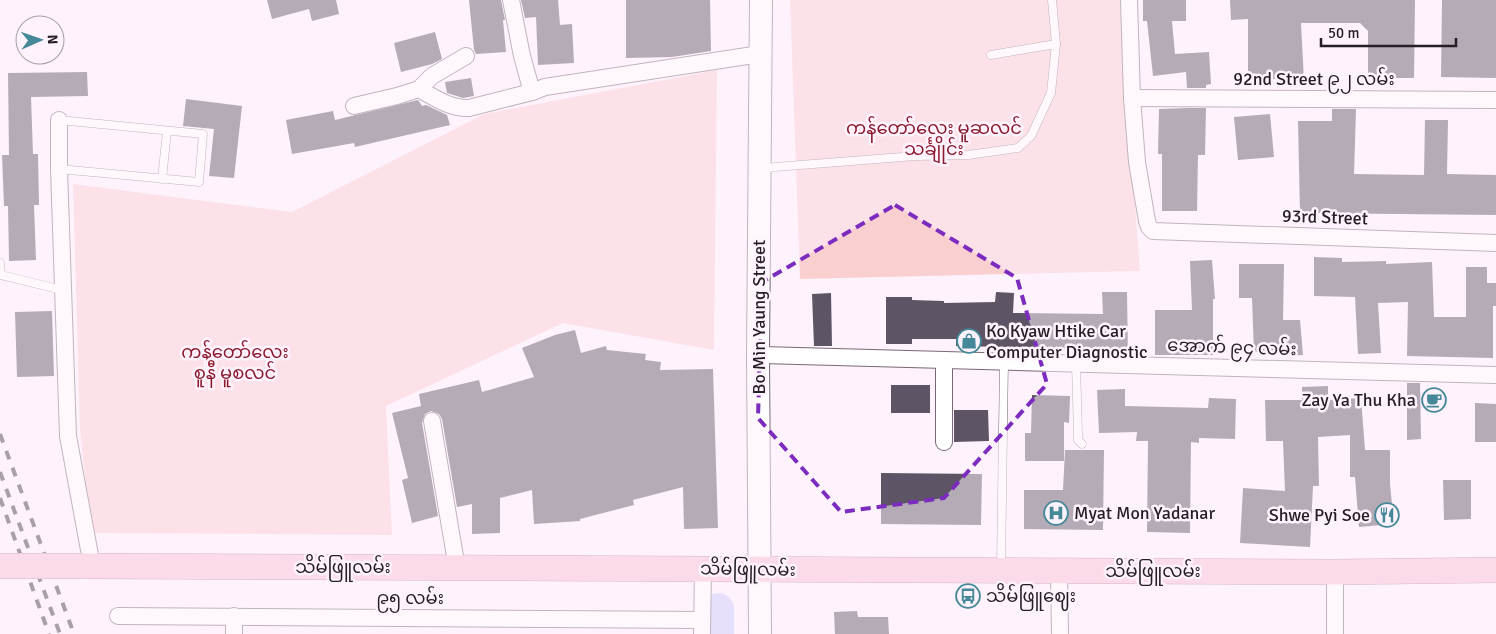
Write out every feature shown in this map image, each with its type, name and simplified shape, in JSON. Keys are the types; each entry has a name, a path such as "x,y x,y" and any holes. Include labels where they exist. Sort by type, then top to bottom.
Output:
{"main road":[{"name":"Bo Min Yaung Street","path":"760,634 758,355 761,0"},
{"name":"သိမ်ဖြူလမ်း","path":"0,566 1335,572 1496,570"}],"street":[{"path":"511,0 522,56 532,92"},
{"path":"1130,0 1132,98"},
{"path":"420,89 446,104 462,109 532,92 545,87 760,54"},
{"path":"354,106 420,89 432,76 466,56"},
{"name":"92nd Street ၉၂ လမ်း","path":"1132,98 1496,100"},
{"name":"93rd Street","path":"1132,98 1137,162 1146,221 1148,227 1153,231 1496,243"},
{"path":"60,120 59,169 62,290 68,436 87,566"},
{"name":"အောက် ၉၄ လမ်း","path":"758,355 1496,375"},
{"path":"944,360 944,442"},
{"path":"432,421 457,568"},
{"path":"702,627 703,568"},
{"path":"1059,571 1060,634"},
{"path":"1335,572 1335,634"},
{"name":"၉၅ လမ်း","path":"118,616 234,616 702,627"},
{"path":"234,616 234,634"}],"lane":[{"path":"760,170 775,167 916,156 968,156 1018,148 1031,136 1051,93 1056,44 1052,0"},
{"path":"991,55 1056,44"},
{"path":"59,169 199,182 203,134 60,120"},
{"path":"162,179 167,131"},
{"path":"0,263 1,275 62,290"},
{"path":"1001,571 1004,361"},
{"path":"1076,363 1078,440 1082,444"}],"highlighted area":[{"path":"895,205 1017,278 1047,384 944,498 841,512 758,418 762,282"}],"green space":[{"name":"ကန်တော်လေး မူဆလင် သင်္ချိုင်း","path":"790,0 1120,0 1140,271 800,279"},
{"name":"ကန်တော်လေး စူနီ မူစလင်","path":"717,70 714,350 563,323 386,406 392,535 91,533 80,430 73,184 292,212 484,114"}],"building":[{"path":"267,0 336,0 339,14 312,21 309,9 272,19"},
{"path":"469,0 501,0 505,20 503,20 506,52 476,54"},
{"path":"521,0 558,0 560,25 572,24 574,63 538,65 536,17 525,18"},
{"path":"626,0 710,0 711,51 672,57 626,58"},
{"path":"1143,0 1186,0 1186,21 1172,21 1175,54 1209,52 1211,84 1206,85 1206,88 1187,88 1186,72 1153,76 1147,21 1143,21"},
{"path":"1230,0 1415,0 1414,78 1368,78 1368,31 1360,23 1301,23 1304,81 1282,82 1282,79 1248,79 1248,19 1231,20"},
{"path":"1442,0 1496,0 1496,78 1441,77"},
{"path":"435,32 442,59 432,64 401,72 394,43"},
{"path":"87,72 88,96 31,97 33,154 38,154 39,205 34,205 36,260 9,261 8,206 4,206 2,155 9,155 8,73"},
{"path":"471,78 474,96 463,98 447,93 445,82"},
{"path":"186,99 242,106 234,178 209,176 214,129 183,126"},
{"path":"418,100 422,106 426,105 447,115 450,125 355,147 354,143 292,154 286,120 333,111 335,120"},
{"path":"1206,108 1205,155 1198,155 1197,211 1162,211 1162,154 1158,154 1159,109"},
{"path":"1332,109 1356,109 1354,174 1424,175 1425,120 1448,120 1447,174 1496,175 1496,215 1300,213 1298,121 1332,121"},
{"path":"1270,114 1274,157 1238,160 1234,117"},
{"path":"1314,257 1342,258 1342,262 1386,261 1386,264 1432,262 1434,317 1466,317 1466,267 1487,267 1487,283 1496,283 1496,306 1493,306 1493,358 1407,356 1408,302 1378,303 1381,353 1358,354 1355,297 1314,296"},
{"path":"1212,260 1215,299 1213,299 1213,355 1155,355 1155,310 1192,310 1190,261"},
{"path":"1239,264 1284,264 1283,320 1300,320 1303,355 1282,356 1281,351 1254,352 1252,298 1239,298"},
{"path":"996,292 1014,293 1013,313 1103,314 1102,292 1127,292 1128,355 1103,354 1103,349 956,346 956,339 912,339 912,344 886,344 886,297 912,297 912,300 944,301 944,303 995,302"},
{"path":"831,293 832,346 814,346 812,294"},
{"path":"52,311 54,376 17,377 15,312"},
{"path":"575,330 581,353 606,346 607,350 646,354 645,360 661,362 660,370 713,369 718,528 684,529 683,487 633,500 634,505 580,519 580,521 534,524 532,490 500,498 500,533 472,534 472,504 457,507 442,419 439,414 431,411 425,414 422,423 438,516 412,523 402,480 408,478 392,413 421,406 419,394 479,380 482,392 534,377 522,348 555,335"},
{"path":"1407,383 1420,383 1421,439 1407,440"},
{"path":"891,385 930,385 930,413 891,413"},
{"path":"1328,386 1328,400 1361,398 1365,450 1390,450 1390,484 1394,524 1359,527 1355,477 1350,477 1350,435 1318,437 1319,486 1313,486 1310,547 1240,543 1243,488 1285,491 1283,441 1266,441 1265,400 1302,400 1302,387"},
{"path":"1125,389 1125,406 1208,408 1209,398 1236,399 1235,439 1199,438 1199,443 1191,442 1190,533 1147,532 1148,441 1136,441 1137,432 1099,433 1097,390"},
{"path":"1032,395 1070,396 1069,423 1064,422 1064,461 1025,461 1025,433 1031,433"},
{"path":"1475,403 1496,404 1496,442 1475,442"},
{"path":"954,410 988,410 989,441 954,442"},
{"path":"1065,450 1104,450 1103,530 1024,529 1024,490 1063,490"},
{"path":"881,473 982,474 981,525 881,524"},
{"path":"1443,480 1471,480 1471,519 1444,520"},
{"path":"857,611 858,617 888,617 889,634 835,634 834,612"}],"waterway":[{"path":"718,609 718,634"}],"railway":[{"path":"0,434 74,634"},
{"path":"0,472 60,634"},
{"path":"0,498 49,634"}],"place":[{"name":"Ko Kyaw Htike Car Computer Diagnostic","path":"969,341"},
{"name":"Zay Ya Thu Kha","path":"1434,400"},
{"name":"Myat Mon Yadanar","path":"1056,513"},
{"name":"Shwe Pyi Soe","path":"1387,515"},
{"name":"သိမ်ဖြူဈေး","path":"968,596"}]}
